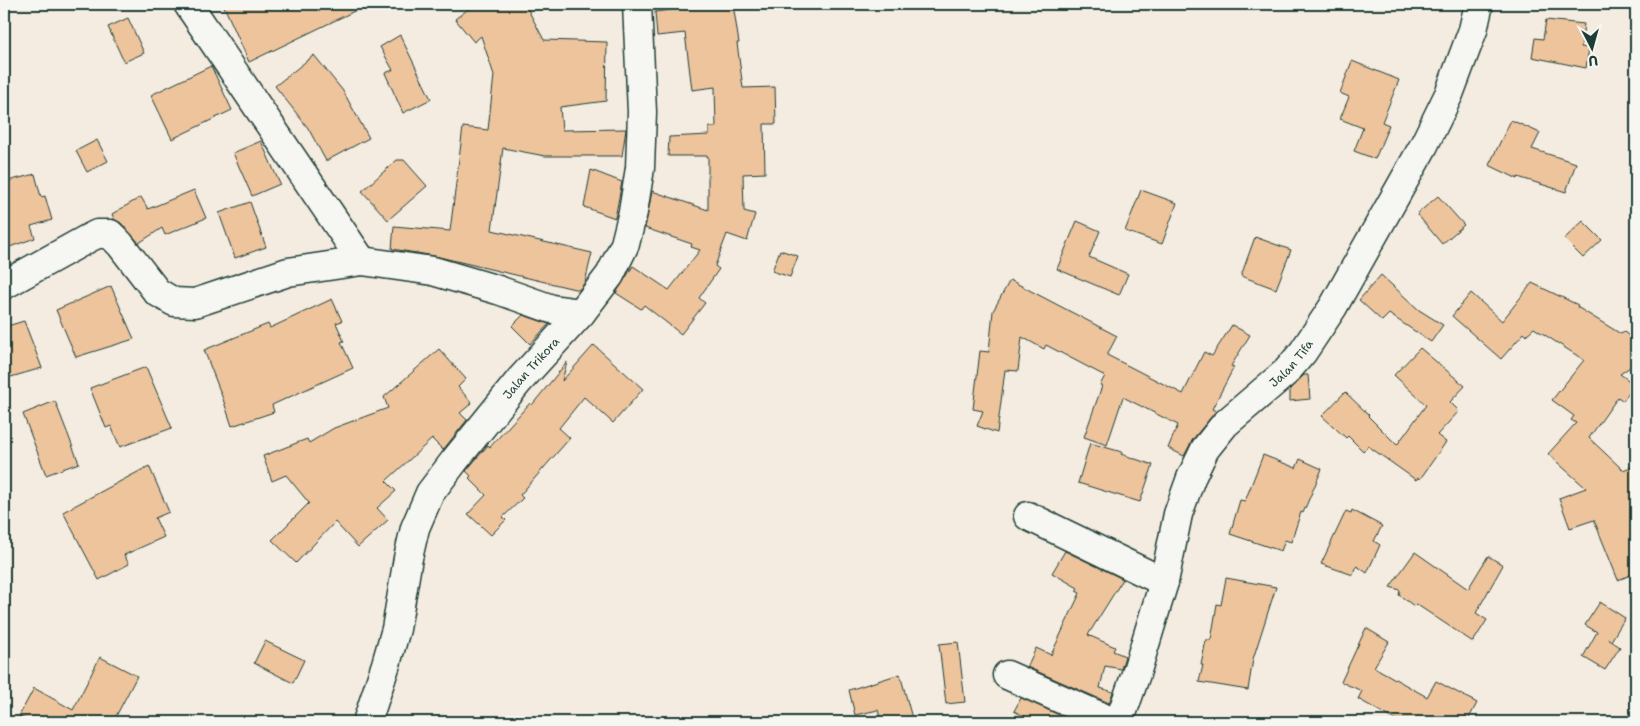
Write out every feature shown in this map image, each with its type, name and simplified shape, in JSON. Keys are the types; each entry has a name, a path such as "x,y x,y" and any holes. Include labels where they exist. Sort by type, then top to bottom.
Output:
{"street":[{"path":"188,4 362,260"},
{"name":"Jalan Trikora","path":"367,722 396,629 415,528 430,493 519,381 581,313 610,275 625,244 633,212 640,168 642,112 637,4"},
{"name":"Jalan Tifa","path":"1119,722 1164,582 1178,514 1191,478 1205,449 1225,424 1303,352 1333,307 1415,162 1445,103 1473,30 1479,4"},
{"path":"4,285 97,234 110,234 157,292 174,302 195,303 288,272 362,260 433,271 498,290 552,309 581,313"},
{"path":"1028,516 1164,582"},
{"path":"1007,675 1113,722"}],"building":[{"path":"223,4 369,4 249,62"},
{"path":"475,4 525,4 544,40 607,42 606,101 560,107 562,130 626,129 622,156 545,156 503,148 492,230 592,253 585,282 579,290 435,256 392,249 394,226 450,231 463,127 488,130 494,75 481,36 474,42 455,19"},
{"path":"716,4 733,4 743,88 775,87 776,124 764,124 765,173 743,174 744,211 755,214 747,241 727,234 715,266 719,269 699,298 705,303 681,334 644,305 641,309 616,293 633,266 669,290 700,250 691,247 692,244 645,228 652,191 708,210 708,156 668,156 669,137 709,135 709,127 716,127 715,87 692,90 685,33 657,36 655,12"},
{"path":"128,18 144,53 124,62 108,27"},
{"path":"1546,20 1584,24 1581,47 1589,48 1586,68 1532,57 1535,38 1543,39"},
{"path":"400,35 431,99 403,113 385,73 393,70 380,47"},
{"path":"314,55 343,91 369,138 326,161 308,128 275,86"},
{"path":"1352,61 1399,80 1382,122 1389,125 1375,159 1354,151 1363,128 1340,119 1349,97 1340,93"},
{"path":"211,66 232,110 172,139 151,95"},
{"path":"1511,120 1540,133 1532,149 1576,163 1566,192 1518,177 1518,179 1489,165"},
{"path":"97,140 108,161 87,172 76,151"},
{"path":"261,141 280,184 252,196 233,153"},
{"path":"397,160 404,160 427,186 388,220 362,191"},
{"path":"591,170 622,182 615,218 584,207"},
{"path":"35,174 41,197 45,196 52,220 31,226 35,238 4,249 4,182"},
{"path":"194,190 206,218 165,235 162,228 139,243 121,223 114,219 112,214 141,197 148,209"},
{"path":"1141,190 1177,203 1162,244 1125,231"},
{"path":"1438,196 1464,225 1442,244 1417,214"},
{"path":"250,202 266,247 235,258 219,213"},
{"path":"1077,221 1100,231 1089,257 1128,274 1119,295 1057,269"},
{"path":"1583,221 1602,240 1583,258 1564,239"},
{"path":"1255,237 1291,250 1276,289 1241,276"},
{"path":"780,250 798,256 790,277 772,271"},
{"path":"1381,275 1419,310 1443,325 1431,342 1389,314 1382,321 1359,300"},
{"path":"1010,280 1117,336 1107,355 1183,394 1204,352 1212,356 1232,325 1250,335 1231,366 1234,367 1212,409 1216,411 1193,439 1184,456 1168,448 1178,425 1123,397 1107,445 1084,437 1102,386 1100,385 1105,376 1046,345 1044,349 1022,337 1018,371 1005,370 997,433 977,426 983,411 973,409 980,351 989,352 993,311"},
{"path":"1532,283 1578,305 1577,307 1621,334 1624,332 1636,341 1636,363 1620,374 1635,385 1623,401 1618,397 1589,438 1623,470 1636,465 1636,573 1618,580 1594,520 1570,528 1559,498 1586,488 1548,454 1576,423 1571,420 1574,416 1552,400 1584,360 1534,328 1526,335 1524,333 1501,359 1452,316 1471,293 1502,321"},
{"path":"111,286 134,339 76,357 56,310"},
{"path":"332,299 342,321 336,323 344,341 341,342 353,368 272,405 274,412 232,426 204,350 268,324 270,328"},
{"path":"523,315 549,324 530,344 512,326"},
{"path":"24,321 42,368 4,379 4,327"},
{"path":"594,345 643,389 613,423 584,397 559,428 570,438 520,495 523,498 503,517 506,520 491,535 468,514 486,495 469,478 471,476 466,471 488,445 490,447 530,403 532,405 567,362 562,381"},
{"path":"1420,348 1465,386 1450,402 1459,411 1437,435 1446,442 1420,479 1416,480 1368,446 1363,451 1348,436 1346,438 1322,416 1345,392 1397,445 1426,405 1394,375"},
{"path":"439,349 466,379 458,387 472,403 460,413 467,420 443,450 432,439 386,481 396,491 377,508 388,520 358,547 335,522 296,563 272,540 309,503 286,475 272,481 263,456 307,439 309,443 334,428 388,408 384,397"},
{"path":"146,367 172,428 120,447 111,426 106,428 90,388"},
{"path":"1304,375 1308,375 1310,399 1290,401 1290,389"},
{"path":"55,401 79,463 46,475 23,414"},
{"path":"1090,443 1122,452 1121,454 1153,465 1140,502 1078,483"},
{"path":"1263,455 1296,468 1300,459 1322,469 1303,513 1301,512 1291,542 1285,540 1281,551 1230,534 1240,500 1245,501"},
{"path":"149,466 169,512 155,518 164,537 124,555 129,564 99,580 63,512"},
{"path":"1352,510 1382,526 1374,541 1380,545 1367,573 1357,566 1353,575 1321,564 1346,511 1351,513"},
{"path":"1065,551 1123,579 1088,635 1115,647 1113,651 1125,656 1121,669 1105,666 1100,688 1113,692 1109,703 1027,667 1036,648 1051,655 1080,593 1076,591 1078,588 1052,573"},
{"path":"1415,552 1468,589 1488,556 1503,565 1476,613 1487,620 1473,642 1416,604 1414,606 1399,595 1400,590 1390,587"},
{"path":"1226,578 1276,587 1253,659 1248,690 1199,682 1206,640 1211,640 1217,604 1221,605"},
{"path":"1600,602 1625,618 1611,641 1620,647 1605,670 1583,657 1597,632 1585,625"},
{"path":"1366,628 1389,642 1374,667 1427,697 1436,681 1477,703 1467,722 1399,722 1358,699 1362,691 1341,682"},
{"path":"265,641 304,660 293,683 254,663"},
{"path":"958,642 965,702 946,704 939,644"},
{"path":"100,657 137,676 113,722 31,722 19,716 34,688 73,710"},
{"path":"900,674 913,722 881,722 878,710 855,715 849,690"},
{"path":"1021,698 1075,722 1035,722 1014,711"}]}
